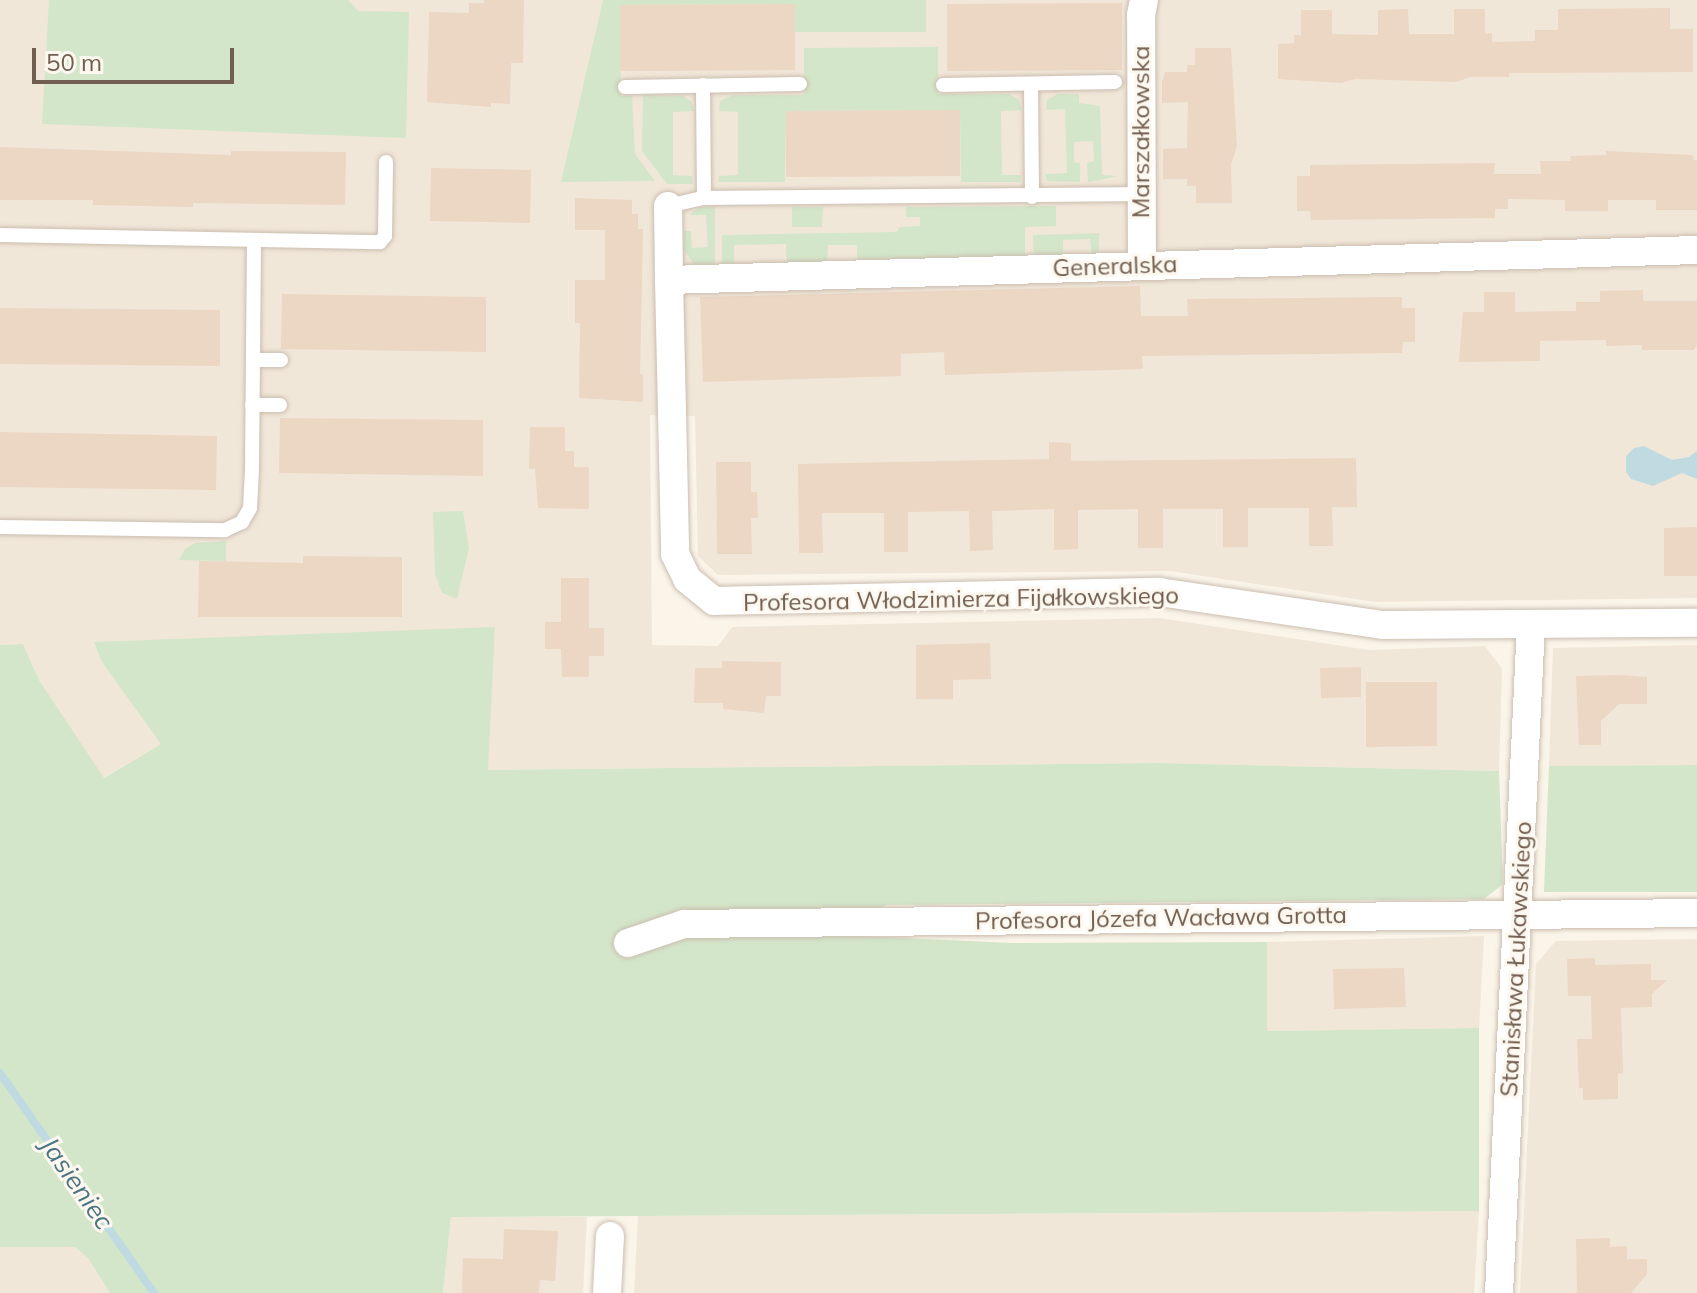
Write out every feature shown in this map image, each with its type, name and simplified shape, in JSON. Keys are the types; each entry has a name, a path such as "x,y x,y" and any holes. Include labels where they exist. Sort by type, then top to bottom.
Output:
{"street":[{"name":"Marszałkowska","path":"1142,265 1141,15 1144,0"},
{"path":"668,206 669,280"},
{"name":"Generalska","path":"669,280 1697,250"},
{"name":"Profesora Włodzimierza Fijałkowskiego","path":"669,280 675,554 687,579 714,601 1159,592 1343,622 1531,625 1697,623"},
{"name":"Stanisława Łukawskiego","path":"1499,1293 1531,625"},
{"name":"Profesora Józefa Wacława Grotta","path":"628,943 684,924 1697,913"},
{"path":"607,1293 610,1236"}],"lane":[{"path":"943,85 1115,82"},
{"path":"625,87 800,84"},
{"path":"1031,84 1032,197"},
{"path":"703,85 704,198"},
{"path":"0,235 380,242 385,236 386,162"},
{"path":"668,206 704,198 1142,194"},
{"path":"0,527 233,528 242,522 250,508 254,241"},
{"path":"253,360 281,360"},
{"path":"252,405 280,405"}],"shaded area":[{"path":"0,0 1697,0 1697,598 1375,602 1170,571 718,575 698,556 695,416 650,415 652,645 718,646 732,627 1159,618 1369,650 1485,646 1502,669 1499,771 1157,763 487,770 495,627 161,744 103,778 39,680 23,644 0,645"},
{"path":"1697,645 1697,765 1549,766 1553,648"},
{"path":"1484,936 1479,1028 1266,1031 1267,942"},
{"path":"1697,939 1697,1293 1520,1293 1536,964 1556,941"},
{"path":"1479,1211 1474,1293 634,1293 638,1216"},
{"path":"451,1217 587,1217 583,1293 443,1293"},
{"path":"0,1247 75,1247 88,1258 110,1293 0,1293"}],"green space":[{"path":"49,0 348,0 358,11 409,12 406,138 42,124"},
{"path":"603,0 926,0 926,32 795,32 794,4 620,5 621,96 632,96 635,154 655,181 561,182"},
{"path":"938,47 938,94 1009,94 1018,99 1022,110 1001,111 1002,175 1021,175 1020,182 961,182 960,110 786,111 785,182 718,182 719,176 738,175 738,112 719,111 720,101 733,95 804,95 804,48"},
{"path":"1058,94 1079,94 1079,103 1100,106 1102,175 1119,176 1088,182 1087,163 1094,161 1093,141 1074,142 1074,162 1080,163 1080,182 1047,181 1045,174 1067,173 1065,109 1046,110 1047,100"},
{"path":"643,95 683,96 692,102 694,111 673,112 673,175 692,176 693,184 667,184 642,151"},
{"path":"1056,206 1056,226 1025,227 1025,261 857,264 857,245 828,245 827,265 787,266 786,244 734,245 734,268 722,268 722,235 896,232 900,227 920,226 920,217 906,217 906,207"},
{"path":"700,207 715,207 715,267 695,265 683,249 684,231 691,231 692,248 708,247 706,215 689,215"},
{"path":"792,207 823,207 822,227 792,227"},
{"path":"1099,233 1099,259 1092,259 1090,239 1063,240 1063,260 1034,261 1033,235"},
{"path":"463,511 469,548 457,599 442,593 435,574 433,512"},
{"path":"226,541 226,561 179,560 184,550 195,543"},
{"path":"495,627 488,770 1157,763 1499,771 1503,884 1484,899 887,905 818,934 1011,943 1267,942 1267,1031 1479,1028 1479,1211 451,1217 443,1293 110,1293 88,1258 75,1247 0,1247 0,645 23,644 39,680 104,778 161,744 102,662 94,642"},
{"path":"1697,765 1697,892 1544,892 1549,766"}],"water":[{"path":"1644,446 1672,460 1689,457 1697,451 1697,479 1682,473 1653,486 1631,479 1626,472 1626,456 1634,448"}],"building":[{"path":"484,0 524,0 523,63 511,63 510,104 491,103 491,107 427,102 429,12 469,13 469,3 484,3"},
{"path":"1122,3 1122,70 947,71 947,4"},
{"path":"795,4 795,70 620,71 620,5"},
{"path":"1670,8 1670,29 1693,29 1693,72 1509,73 1509,77 1470,77 1457,82 1355,79 1341,83 1278,79 1278,44 1294,43 1294,35 1301,35 1301,10 1332,10 1332,34 1378,35 1378,10 1408,9 1409,34 1454,34 1454,9 1485,9 1485,34 1492,33 1492,42 1535,41 1535,30 1558,30 1558,9"},
{"path":"1195,48 1231,48 1237,146 1231,164 1232,203 1196,203 1196,186 1187,186 1187,179 1163,179 1163,149 1187,148 1188,102 1162,103 1162,82 1165,72 1187,72 1187,65 1195,65"},
{"path":"960,110 960,176 786,177 786,111"},
{"path":"0,147 231,155 231,151 346,152 345,205 193,203 193,207 93,205 93,200 0,200"},
{"path":"1606,151 1693,155 1697,160 1697,210 1656,210 1656,200 1608,200 1608,211 1565,211 1565,200 1508,199 1508,209 1495,209 1495,218 1311,220 1310,211 1297,211 1297,176 1310,176 1310,165 1495,163 1494,174 1541,174 1540,161 1571,161 1570,156 1606,155"},
{"path":"431,168 531,170 530,223 430,221"},
{"path":"575,198 632,200 632,214 638,214 638,229 643,229 640,374 643,374 643,402 579,398 580,323 575,323 575,280 605,280 605,230 575,230"},
{"path":"1140,286 1141,316 1188,316 1187,299 1402,297 1402,308 1415,308 1415,342 1403,342 1402,353 1142,356 1143,369 945,375 944,352 901,354 901,376 703,382 700,297"},
{"path":"1643,290 1643,301 1697,301 1697,345 1694,350 1642,350 1642,345 1606,346 1606,340 1540,341 1540,361 1459,362 1463,312 1484,312 1484,292 1515,292 1515,312 1576,311 1576,302 1600,302 1600,291"},
{"path":"282,294 486,297 486,352 281,349"},
{"path":"0,308 220,310 220,366 0,364"},
{"path":"280,418 483,420 483,476 279,473"},
{"path":"530,427 565,427 565,451 574,451 574,467 589,467 589,509 538,508 535,469 529,469"},
{"path":"0,432 217,436 216,490 0,487"},
{"path":"1049,442 1071,443 1071,461 1356,458 1357,507 1332,507 1333,546 1309,546 1309,508 1248,508 1248,547 1223,547 1223,509 1163,509 1163,548 1138,548 1138,509 1078,510 1078,549 1054,550 1054,509 992,511 993,550 970,551 969,511 908,512 908,552 884,552 884,513 822,513 823,553 799,553 798,464 1049,459"},
{"path":"716,462 751,462 751,492 757,492 758,518 751,518 752,554 717,554"},
{"path":"1697,527 1697,576 1664,576 1664,528"},
{"path":"303,556 402,557 402,617 198,617 199,561 303,563"},
{"path":"561,578 589,578 589,628 604,628 604,656 589,656 589,677 562,677 561,649 545,649 545,622 561,622"},
{"path":"990,643 991,679 953,680 953,699 916,699 916,645"},
{"path":"722,661 781,662 781,696 766,696 764,713 723,709 723,703 694,703 695,668 722,668"},
{"path":"1361,667 1361,697 1321,698 1320,668"},
{"path":"1576,676 1647,677 1647,704 1619,704 1601,721 1601,745 1579,745"},
{"path":"1366,682 1437,682 1437,746 1366,747"},
{"path":"1595,958 1595,965 1651,964 1651,980 1667,980 1652,994 1652,1007 1621,1008 1623,1073 1618,1074 1618,1099 1583,1100 1583,1088 1579,1088 1577,1039 1592,1039 1591,996 1568,996 1567,959"},
{"path":"1404,968 1406,1007 1334,1009 1333,969"},
{"path":"504,1229 558,1231 555,1281 540,1280 539,1293 462,1293 463,1258 503,1259"},
{"path":"1610,1238 1610,1247 1627,1246 1627,1259 1647,1259 1647,1274 1631,1293 1577,1293 1576,1239"}],"waterway":[{"name":"Jasieniec","path":"0,1073 154,1293"}]}
